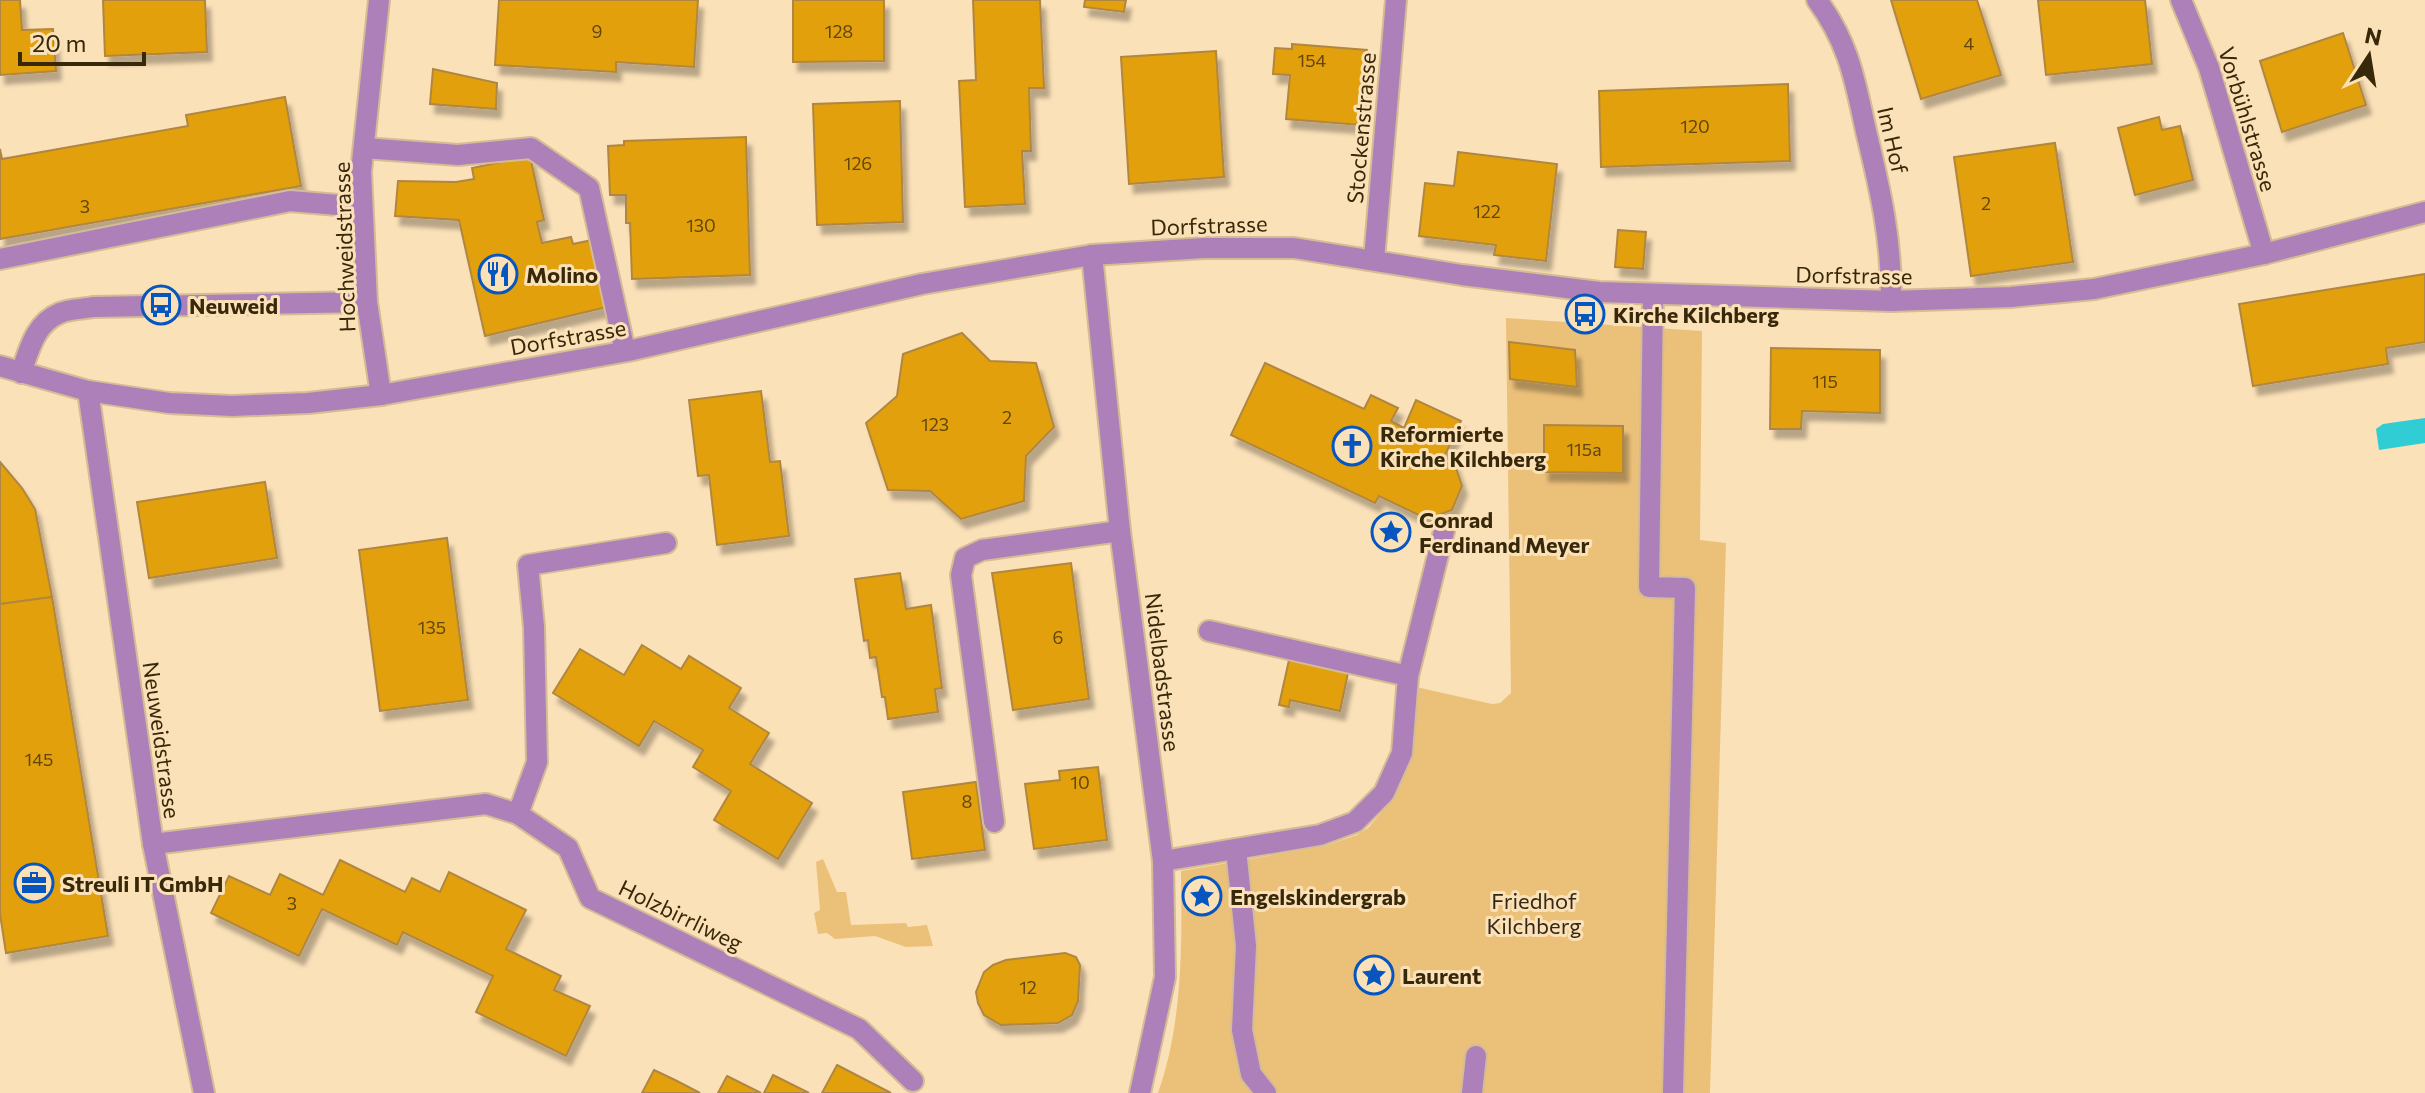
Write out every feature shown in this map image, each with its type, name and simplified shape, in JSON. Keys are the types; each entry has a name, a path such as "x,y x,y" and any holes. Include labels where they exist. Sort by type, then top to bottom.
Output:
{"street":[{"name":"Hochweidstrasse","path":"379,0 361,172 367,302 381,395"},
{"name":"Stockenstrasse","path":"1374,260 1396,0"},
{"name":"Im Hof","path":"1817,0 1830,17 1850,59 1885,212 1891,301"},
{"name":"Vorbühlstrasse","path":"2181,0 2209,68 2264,254"},
{"path":"364,148 458,155 531,148 589,188 625,351"},
{"path":"0,259 290,201 338,205 362,200"},
{"name":"Dorfstrasse","path":"0,366 88,391 169,403 232,406 308,403 381,395 625,351 922,284 1092,255 1248,247 1294,248 1599,292 1891,301 2011,297 2094,289 2264,254 2425,212"},
{"name":"Nidelbadstrasse","path":"1092,255 1120,531 1163,861 1165,977 1140,1093"},
{"path":"1653,295 1649,587 1685,588 1673,1093"},
{"path":"21,373 41,325 60,313 93,307 367,302"},
{"name":"Neuweidstrasse","path":"88,391 153,844 204,1093"},
{"path":"1163,861 1320,835 1355,822 1384,793 1402,753 1408,676 1445,527"},
{"path":"994,822 961,575 965,558 982,550 1120,531"},
{"path":"518,814 537,762 534,627 528,565 666,543"},
{"path":"1209,631 1408,676"},
{"name":"Holzbirrliweg","path":"153,844 486,804 518,814 568,848 590,898 859,1029 913,1081"},
{"path":"1236,849 1246,946 1242,1030 1251,1074 1266,1093"},
{"path":"1472,1093 1476,1056"}],"green space":[{"name":"Friedhof Kilchberg","path":"1506,318 1702,331 1700,540 1726,543 1710,1093 1158,1093 1177,1011 1181,871 1325,846 1357,835 1368,828 1394,798 1413,757 1416,687 1492,704 1500,703 1511,693"},
{"path":"823,859 837,892 846,892 851,925 927,925 933,946 906,947 875,936 835,939 827,933 818,934 814,913 820,910 816,862"}],"water":[{"path":"2425,418 2425,443 2379,450 2376,429 2383,424"}],"building":[{"path":"0,0 20,0 22,30 53,29 56,71 0,75"},
{"path":"103,0 205,0 207,52 105,56"},
{"path":"499,0 698,0 694,67 616,62 616,72 495,65"},
{"path":"793,0 884,0 884,61 793,62"},
{"path":"973,0 1040,0 1044,88 1029,88 1031,151 1022,151 1025,204 965,207 959,81 976,80"},
{"path":"1085,0 1126,0 1124,12 1084,7"},
{"path":"1891,0 1977,0 2001,75 1921,99"},
{"path":"2038,0 2145,0 2152,64 2046,75"},
{"path":"2343,33 2366,105 2282,132 2260,61"},
{"path":"1292,44 1367,50 1361,125 1286,119 1290,75 1273,74 1275,48 1292,49"},
{"path":"1216,51 1224,177 1129,184 1121,57"},
{"path":"433,69 497,83 496,109 430,104"},
{"path":"1788,84 1790,161 1601,167 1599,91"},
{"path":"285,97 301,186 0,239 0,149 2,159 188,126 186,115"},
{"path":"900,101 903,222 817,225 813,104"},
{"path":"2159,117 2162,130 2180,126 2193,180 2135,195 2118,128"},
{"path":"746,137 750,275 632,279 626,195 610,195 608,146 624,145 624,141"},
{"path":"2055,143 2073,262 1971,276 1954,157"},
{"path":"1458,152 1557,164 1546,261 1494,255 1496,245 1419,236 1425,183 1454,186"},
{"path":"530,156 544,220 537,222 542,243 571,237 573,244 592,240 607,307 485,336 459,220 395,216 398,181 456,182 474,179 472,168"},
{"path":"1618,230 1646,232 1643,269 1615,267"},
{"path":"2425,274 2425,342 2386,348 2388,364 2253,386 2239,304"},
{"path":"962,333 990,361 1036,363 1054,427 1026,456 1024,501 961,519 930,491 888,490 866,423 897,396 903,354"},
{"path":"1509,342 1575,350 1577,387 1510,379"},
{"path":"1771,348 1880,350 1880,413 1802,411 1801,429 1770,429"},
{"name":"Reformierte Kirche Kilchberg","path":"1265,363 1364,409 1371,395 1398,408 1391,421 1404,428 1416,400 1461,421 1444,457 1454,462 1462,486 1452,510 1427,519 1379,496 1375,503 1231,435"},
{"path":"761,391 770,462 780,461 789,536 717,545 709,475 698,476 689,400"},
{"path":"1544,425 1623,426 1623,473 1544,472"},
{"path":"0,462 35,509 52,597 0,604"},
{"path":"265,482 277,558 149,578 137,502"},
{"path":"447,538 468,700 380,711 359,550"},
{"path":"1071,563 1089,699 1013,710 992,573"},
{"path":"900,573 906,609 931,605 942,688 935,689 938,712 888,719 876,657 870,658 868,640 864,641 855,579"},
{"path":"52,597 108,936 6,953 0,914 0,604"},
{"path":"642,645 681,669 689,656 741,688 729,708 769,733 750,764 812,803 778,859 714,820 731,791 693,767 703,750 654,721 639,746 553,693 580,649 624,675"},
{"path":"1289,660 1348,673 1340,711 1290,700 1289,707 1279,705"},
{"path":"1098,767 1107,840 1034,849 1025,784 1060,780 1059,771"},
{"path":"976,782 985,850 912,859 903,792"},
{"path":"340,860 405,892 412,878 440,892 449,872 526,910 506,949 561,976 554,990 590,1006 566,1056 476,1012 493,976 403,932 397,945 322,909 299,956 211,913 229,876 270,895 280,874 323,895"},
{"path":"1065,953 1076,957 1080,965 1078,1001 1072,1015 1058,1023 1001,1025 984,1015 976,992 984,972 993,965 1006,960"},
{"path":"837,1065 891,1093 822,1093"},
{"path":"654,1070 677,1081 700,1093 642,1093"},
{"path":"773,1075 809,1093 764,1093"},
{"path":"727,1076 761,1093 718,1093"}],"place":[{"name":"Molino","path":"498,274"},
{"name":"Neuweid","path":"161,305"},
{"name":"Kirche Kilchberg","path":"1585,314"},
{"name":"Reformierte Kirche Kilchberg","path":"1352,446"},
{"name":"Conrad Ferdinand Meyer","path":"1391,532"},
{"name":"Streuli IT GmbH","path":"34,883"},
{"name":"Engelskindergrab","path":"1202,896"},
{"name":"Laurent","path":"1374,975"}]}
